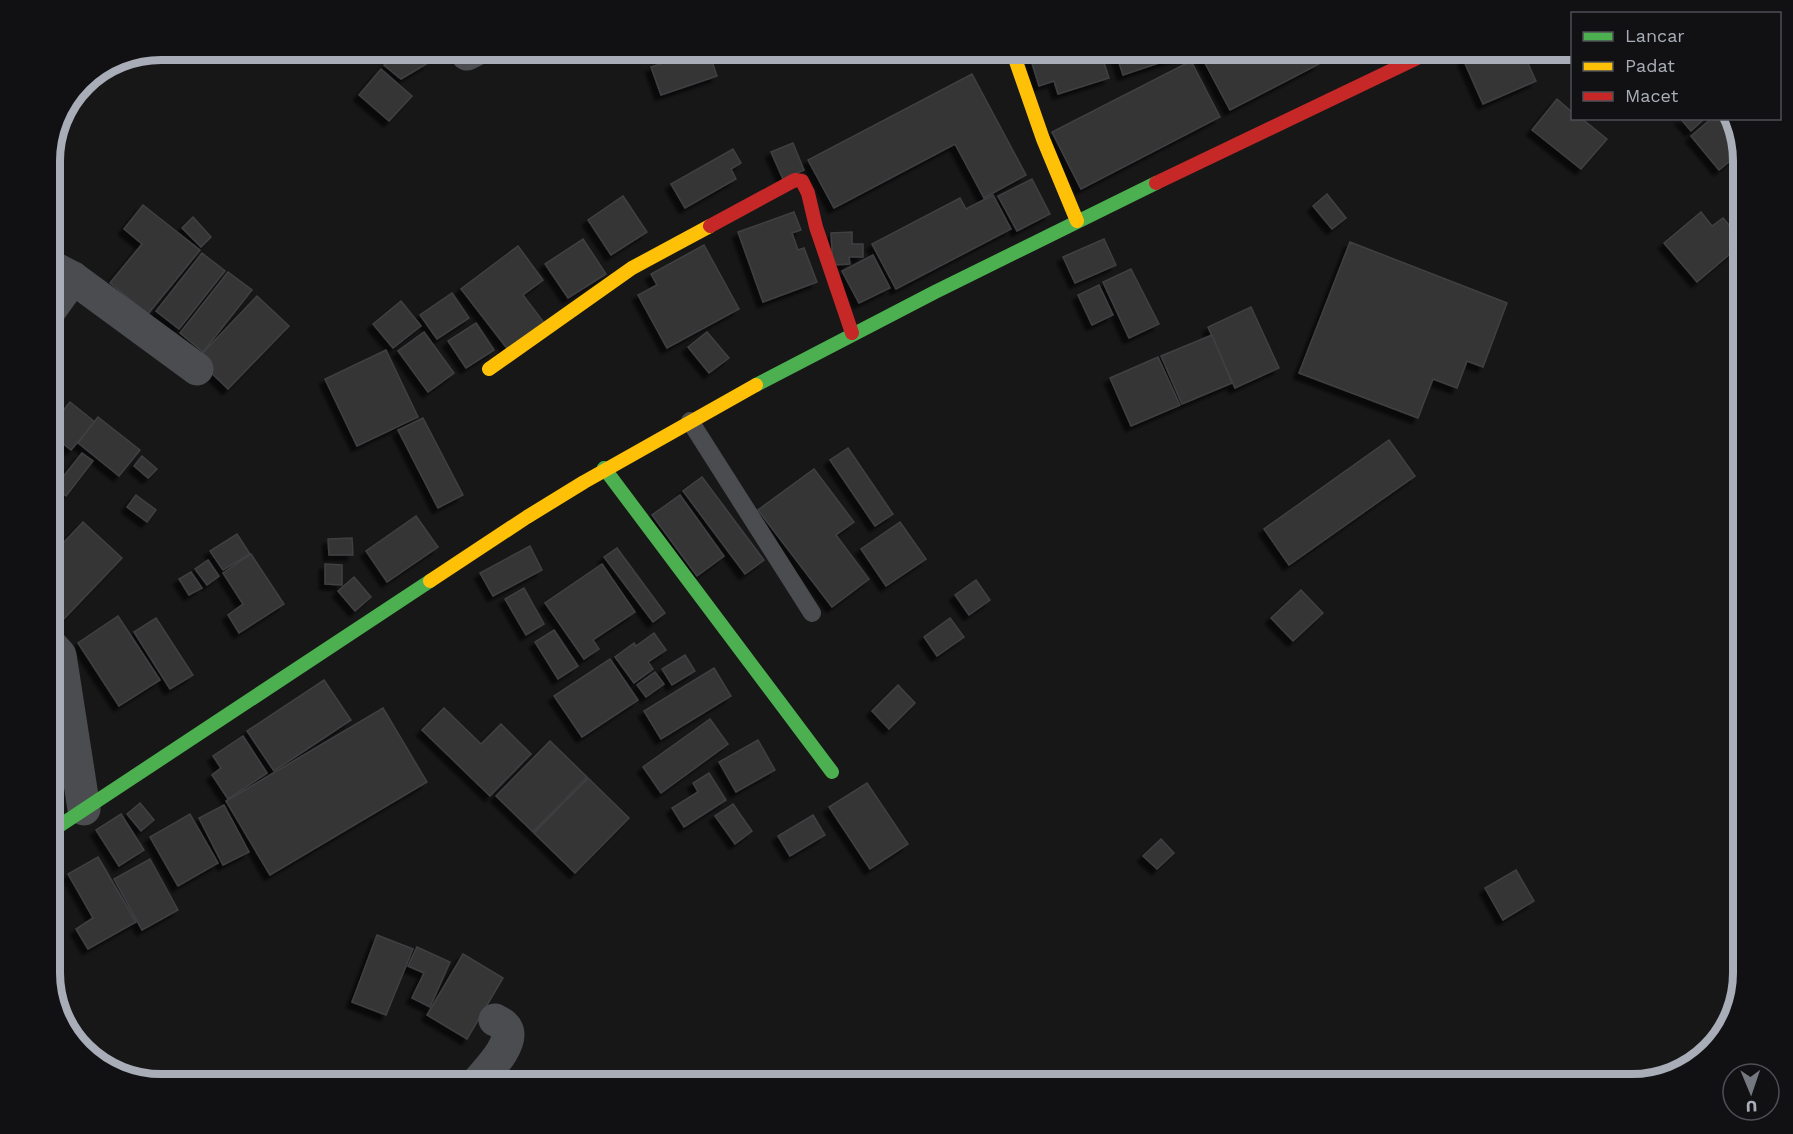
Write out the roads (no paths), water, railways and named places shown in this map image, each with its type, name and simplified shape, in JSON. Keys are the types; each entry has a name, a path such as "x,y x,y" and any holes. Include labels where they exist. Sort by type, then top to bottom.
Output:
{"main road":[{"path":"1015,60 1043,139 1077,221"},
{"path":"60,825 526,517 604,468 852,333 1077,221 1413,60"},
{"path":"489,369 632,268 795,180 802,181 808,194 816,227 852,333"},
{"path":"604,468 832,772"}],"street":[{"path":"61,272 197,369"},
{"path":"60,655 84,809"},
{"path":"484,1074 507,1045 509,1036 506,1026 495,1020"}],"lane":[{"path":"690,421 812,613"}]}
